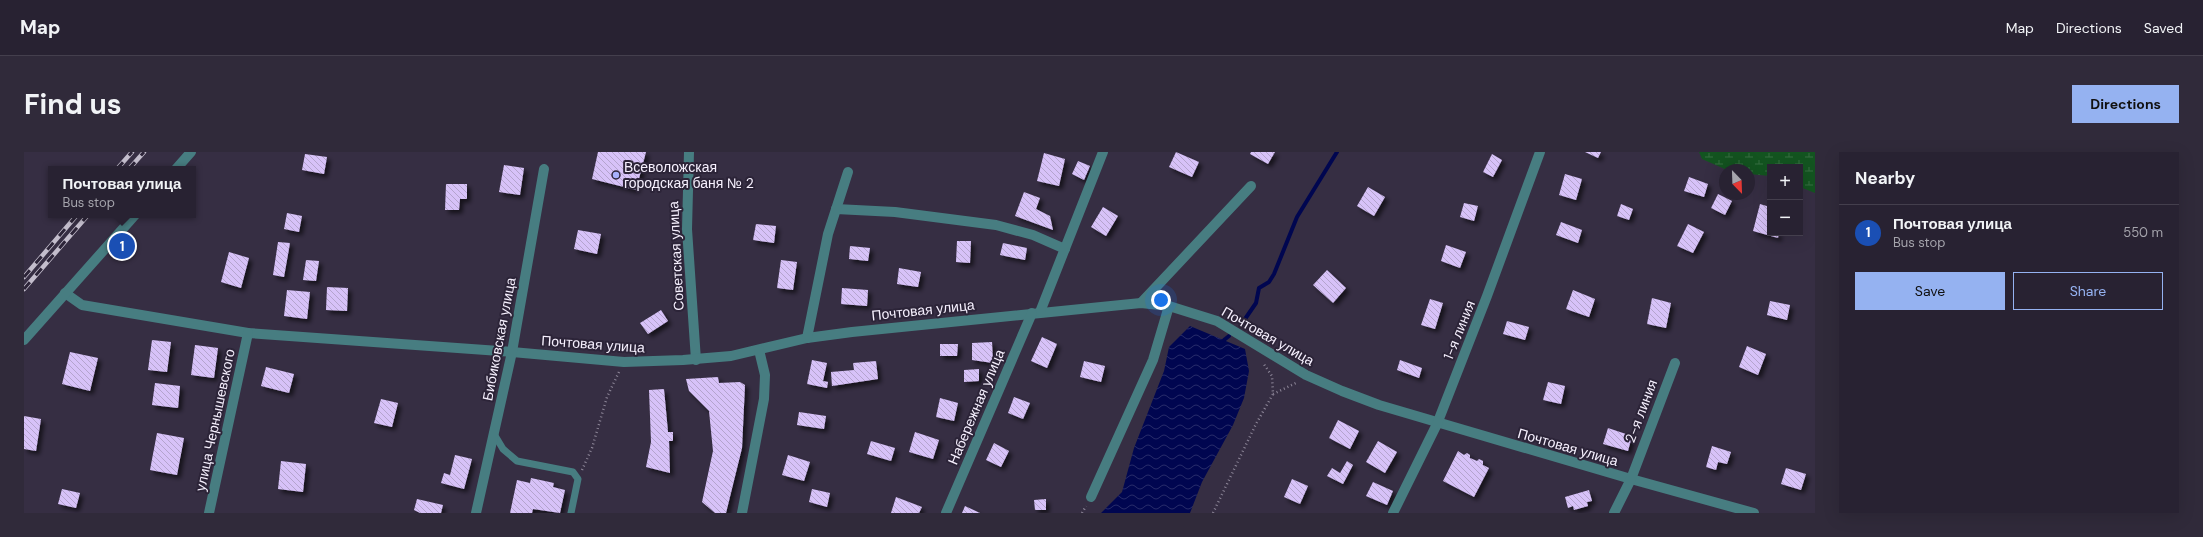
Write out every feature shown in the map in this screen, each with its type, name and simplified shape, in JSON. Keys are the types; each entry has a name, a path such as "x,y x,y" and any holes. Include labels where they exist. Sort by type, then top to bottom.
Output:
{"street":[{"path":"179,166 191,152"},
{"name":"Советская улица","path":"689,152 687,229 696,360"},
{"name":"Набережная улица","path":"946,513 1065,249 1103,152"},
{"name":"1-я линия","path":"1393,513 1437,424 1487,296 1540,152"},
{"name":"Бибиковская улица","path":"476,513 512,352 544,169"},
{"path":"807,338 828,234 848,172"},
{"path":"1141,303 1251,186"},
{"path":"836,209 895,212 996,225 1033,235 1065,249"},
{"path":"24,340 132,218"},
{"name":"Почтовая улица","path":"65,294 82,305 248,333 512,352 624,362 696,360 730,356 807,338 1036,312 1141,303 1168,306 1217,321 1306,375 1342,391 1437,424 1754,513"},
{"path":"1091,497 1153,360 1168,306"},
{"name":"улица Чернышевского","path":"209,513 248,333"},
{"path":"742,513 764,399 765,375 759,350"},
{"name":"2-я линия","path":"1614,513 1630,479 1675,363"}],"lane":[{"path":"494,434 503,449 517,461 573,472 578,479 572,513"}],"path":[{"path":"1213,513 1256,424 1273,394 1272,376 1262,360"},
{"path":"578,479 592,448 607,397 624,362"},
{"path":"1273,394 1303,379 1306,375"}],"green space":[{"path":"1699,152 1815,152 1815,193 1803,188 1803,164 1767,164 1767,176 1755,175 1755,164 1719,164 1719,166 1702,159"}],"water":[{"path":"1190,326 1245,349 1249,371 1244,398 1233,425 1202,482 1190,513 1101,513 1122,492 1134,448 1164,371 1169,347"}],"building":[{"name":"Всеволожская городская баня № 2","path":"598,152 646,152 636,190 592,179"},
{"path":"1176,152 1199,162 1192,177 1169,167"},
{"path":"1251,152 1275,152 1268,164 1250,154"},
{"path":"1585,152 1601,152 1598,158"},
{"path":"1044,153 1065,159 1059,186 1037,181"},
{"path":"305,154 327,157 324,174 302,170"},
{"path":"1492,154 1502,160 1493,177 1483,172"},
{"path":"1078,161 1090,166 1084,180 1072,174"},
{"path":"504,165 524,168 520,195 499,192"},
{"path":"1565,174 1582,179 1576,200 1559,195"},
{"path":"1689,177 1708,184 1704,197 1684,191"},
{"path":"446,184 467,184 467,199 460,199 459,210 445,210"},
{"path":"1368,187 1385,197 1374,216 1357,206"},
{"path":"1024,192 1040,198 1036,209 1050,216 1053,230 1015,216"},
{"path":"1718,194 1719,200 1732,201 1725,215 1711,208"},
{"path":"1464,203 1478,206 1474,221 1460,217"},
{"path":"1621,204 1633,209 1629,220 1617,216"},
{"path":"1760,204 1767,206 1767,235 1753,231"},
{"path":"1103,207 1118,216 1106,236 1091,227"},
{"path":"287,213 302,216 299,232 284,229"},
{"path":"1561,222 1582,230 1578,243 1556,235"},
{"path":"756,224 776,226 774,243 753,240"},
{"path":"1688,224 1704,232 1693,253 1677,246"},
{"path":"578,230 601,234 597,254 574,249"},
{"path":"957,241 971,241 970,263 956,262"},
{"path":"278,242 290,243 284,277 273,275"},
{"path":"1003,243 1027,248 1025,260 1000,255"},
{"path":"1446,245 1466,252 1460,268 1441,261"},
{"path":"850,246 870,248 868,261 849,259"},
{"path":"229,252 249,258 241,288 221,282"},
{"path":"306,260 319,261 316,281 303,280"},
{"path":"781,260 797,262 793,290 777,288"},
{"path":"899,268 921,272 918,287 897,284"},
{"path":"1327,270 1346,288 1333,303 1313,285"},
{"path":"327,287 348,288 347,311 326,310"},
{"path":"842,288 868,290 867,306 841,304"},
{"path":"287,290 310,292 307,319 284,316"},
{"path":"1573,290 1595,299 1589,317 1566,309"},
{"path":"1652,298 1671,303 1666,328 1647,324"},
{"path":"1430,299 1443,303 1435,329 1421,325"},
{"path":"1770,301 1790,305 1787,320 1767,315"},
{"path":"661,310 668,321 648,334 640,323"},
{"path":"1507,321 1529,327 1525,340 1503,334"},
{"path":"1042,337 1057,344 1047,368 1031,361"},
{"path":"152,340 171,342 167,372 148,370"},
{"path":"992,342 993,363 972,360 972,343"},
{"path":"940,344 958,344 957,356 940,356"},
{"path":"195,345 218,348 214,378 191,375"},
{"path":"1747,346 1766,354 1758,375 1739,367"},
{"path":"70,352 98,358 90,391 62,384"},
{"path":"812,360 827,363 823,381 828,382 827,388 807,384"},
{"path":"1400,360 1422,368 1419,378 1397,370"},
{"path":"876,361 878,379 832,386 831,372 854,370 853,363"},
{"path":"1084,361 1105,366 1101,382 1080,377"},
{"path":"266,367 294,374 289,393 261,386"},
{"path":"979,369 979,381 964,382 964,370"},
{"path":"718,377 719,383 740,382 745,385 742,448 726,513 715,513 702,502 713,451 709,411 689,391 686,379"},
{"path":"1548,382 1565,386 1561,404 1543,400"},
{"path":"155,383 180,386 178,408 152,405"},
{"path":"664,389 668,432 673,432 673,441 669,441 670,473 646,467 651,442 649,390"},
{"path":"1014,397 1030,403 1023,419 1008,413"},
{"path":"940,398 958,403 954,421 936,417"},
{"path":"381,399 398,403 392,427 374,423"},
{"path":"799,412 826,416 824,429 797,425"},
{"path":"24,416 41,419 36,451 24,449"},
{"path":"1338,420 1359,431 1350,449 1329,438"},
{"path":"1608,428 1632,436 1628,451 1603,444"},
{"path":"915,432 939,440 933,459 909,452"},
{"path":"157,433 184,438 177,475 150,470"},
{"path":"871,441 895,448 891,461 867,454"},
{"path":"1378,441 1397,452 1385,473 1366,462"},
{"path":"994,443 1009,451 1001,467 986,460"},
{"path":"1712,446 1731,452 1727,464 1718,462 1716,470 1706,467"},
{"path":"1458,451 1464,455 1467,453 1470,455 1470,458 1477,461 1479,459 1483,461 1483,465 1489,468 1474,497 1443,481"},
{"path":"455,455 472,459 464,489 441,483 444,473 450,475"},
{"path":"788,455 810,462 804,481 782,475"},
{"path":"281,461 306,464 303,492 278,489"},
{"path":"1347,461 1353,465 1343,484 1327,476 1332,468 1340,473"},
{"path":"1786,468 1806,474 1801,490 1781,484"},
{"path":"531,478 554,483 553,487 565,490 560,513 533,509 532,513 510,513 517,480 530,483"},
{"path":"1292,479 1308,486 1300,504 1284,497"},
{"path":"1373,482 1393,491 1387,505 1366,496"},
{"path":"62,489 80,493 76,508 58,504"},
{"path":"812,489 830,493 827,507 809,502"},
{"path":"1589,490 1592,501 1587,502 1588,506 1574,510 1573,506 1568,508 1565,497"},
{"path":"896,497 922,507 919,513 891,513"},
{"path":"417,499 443,505 441,513 420,513 414,510"},
{"path":"1046,499 1046,510 1035,510 1034,500"},
{"path":"965,506 980,513 962,513"}],"waterway":[{"path":"1245,319 1256,303 1259,288 1269,282 1274,274 1297,217 1337,152"},
{"path":"1224,340 1229,336"}],"railway":[{"path":"120,166 132,152"},
{"path":"132,166 144,152"},
{"path":"24,277 74,218"},
{"path":"24,289 85,218"}],"place":[{"name":"Всеволожская городская баня № 2","path":"616,175"},
{"name":"Почтовая улица","path":"122,246"}]}
